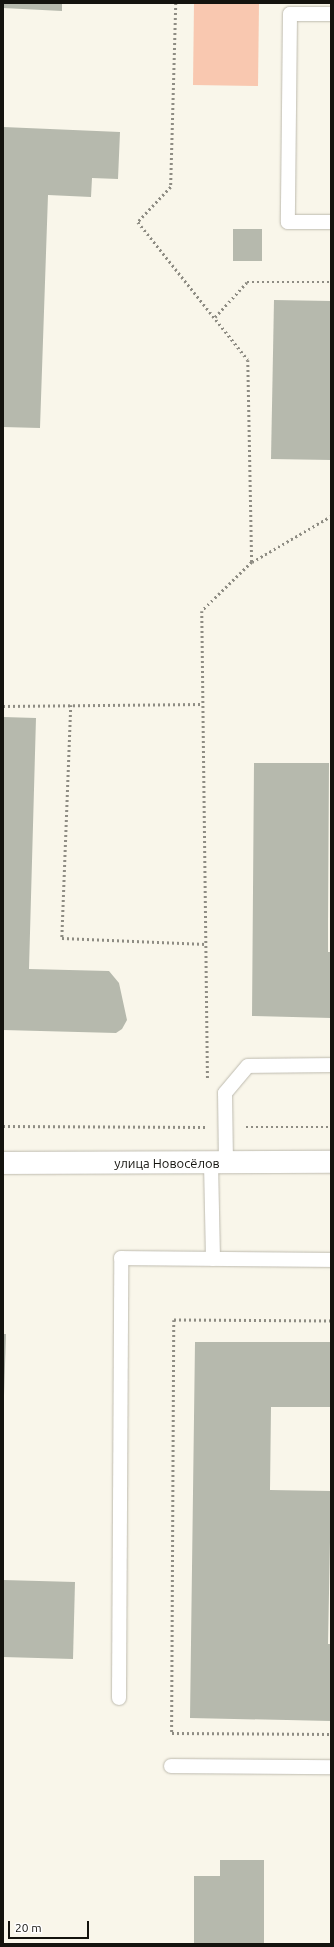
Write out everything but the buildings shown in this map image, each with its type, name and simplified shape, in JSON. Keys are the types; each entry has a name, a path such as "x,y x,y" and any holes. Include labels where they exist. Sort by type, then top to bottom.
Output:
{"street":[{"name":"улица Новосёлов","path":"3,1164 331,1162"}],"lane":[{"path":"331,14 290,14 288,222 331,222"},
{"path":"213,1259 219,1163 226,1127 225,1093 248,1066 331,1065"},
{"path":"119,1698 121,1258 331,1260"},
{"path":"170,1766 331,1767"}],"path":[{"path":"176,3 171,187 138,222 248,360 252,562"},
{"path":"215,317 246,282 331,282"},
{"path":"208,1085 202,611 252,562 331,516"},
{"path":"3,706 203,704"},
{"path":"71,705 62,938 206,944"},
{"path":"3,1126 208,1127 208,1122"},
{"path":"226,1127 331,1127"},
{"path":"331,1321 174,1320 172,1733 331,1734"}],"shaded area":[{"path":"194,3 259,3 258,86 193,85"}]}
